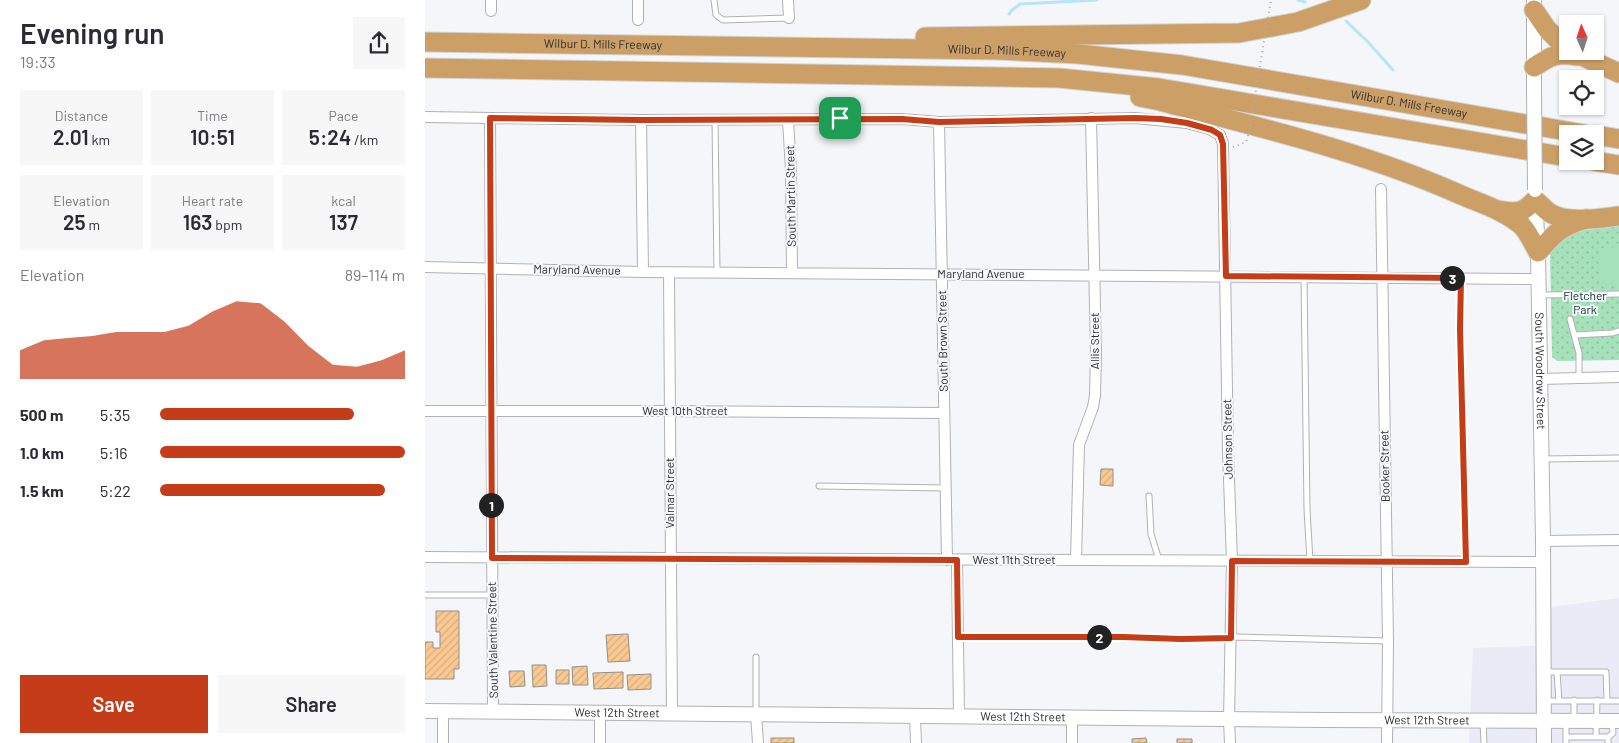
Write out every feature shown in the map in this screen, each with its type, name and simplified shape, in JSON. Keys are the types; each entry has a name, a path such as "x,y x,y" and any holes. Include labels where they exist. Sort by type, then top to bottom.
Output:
{"highway":[{"path":"751,46 914,37 1239,33 1298,22 1361,0"},
{"path":"1534,5 1547,29 1559,40"},
{"path":"425,32 529,44"},
{"name":"Wilbur D. Mills Freeway","path":"425,42 751,46 1070,53 1130,58 1262,78 1559,130"},
{"path":"1534,67 1549,56 1559,55"},
{"path":"1591,60 1619,73"},
{"name":"Wilbur D. Mills Freeway","path":"425,68 1022,77 1086,80 1159,88 1559,156"},
{"path":"425,78 621,71"},
{"path":"1022,77 1160,101 1319,144 1438,184 1496,210 1522,227 1538,252 1558,230 1586,219"},
{"path":"1604,136 1619,139"},
{"path":"1604,163 1619,165"},
{"path":"1496,210 1520,212 1528,208 1535,195 1554,215 1586,219 1619,216"}],"main road":[{"name":"South Woodrow Street","path":"1534,5 1535,195 1538,252 1543,562 1550,672 1544,701 1544,743"},
{"name":"West 12th Street","path":"425,712 1229,720 1616,721"}],"street":[{"path":"638,0 638,20"},
{"path":"788,0 789,18"},
{"path":"425,117 641,120 902,119 939,122 1091,118"},
{"name":"South Valentine Street","path":"490,118 493,712"},
{"name":"Johnson Street","path":"1091,118 1161,119 1209,129 1220,135 1222,140 1232,561 1230,743"},
{"name":"Allis Street","path":"1077,560 1079,445 1093,407 1095,395 1096,354 1091,118"},
{"path":"641,120 643,272"},
{"name":"South Martin Street","path":"788,120 791,170 792,273"},
{"name":"South Brown Street","path":"939,122 946,488 958,637 959,717"},
{"name":"Booker Street","path":"1381,189 1388,641 1387,743"},
{"name":"Maryland Avenue","path":"425,267 643,272 1538,279"},
{"name":"Valmar Street","path":"669,272 672,714"},
{"path":"1540,379 1619,377"},
{"name":"West 10th Street","path":"425,411 944,413"},
{"path":"1543,541 1619,540"},
{"name":"West 11th Street","path":"425,558 1543,562"},
{"path":"443,712 443,743"},
{"path":"600,713 600,743"},
{"path":"756,714 758,743"},
{"path":"915,716 917,743"},
{"path":"1072,718 1073,743"}],"lane":[{"path":"714,0 716,15 723,20 789,18"},
{"path":"715,119 717,272"},
{"path":"1304,277 1307,509 1310,561"},
{"path":"1461,278 1460,329 1466,562"},
{"path":"1538,295 1619,295"},
{"path":"1570,319 1579,353 1579,378"},
{"path":"1575,335 1619,331"},
{"path":"1541,459 1619,458"},
{"path":"819,486 946,488"},
{"path":"1149,496 1151,534 1159,560"},
{"path":"425,594 492,595"},
{"path":"958,637 1231,638 1388,641"},
{"path":"756,657 756,714"},
{"path":"1559,701 1550,672 1606,672 1607,701"},
{"path":"1574,700 1566,740 1582,740 1596,737 1608,740 1613,733 1616,721"},
{"path":"1596,737 1597,700"},
{"path":"1544,701 1619,701"},
{"path":"1483,721 1484,743"}],"path":[{"path":"1223,152 1246,142 1248,136 1271,0"}],"shaded area":[{"path":"1619,598 1619,743 1469,743 1473,648 1550,645 1551,607"}],"green space":[{"name":"Fletcher Park","path":"1619,226 1619,360 1557,361 1552,357 1550,250 1570,232"},
{"path":"1619,247 1619,286 1599,286 1598,248"}],"building":[{"path":"1101,469 1113,469 1113,486 1100,485"},
{"path":"436,611 459,611 459,669 454,669 454,679 425,679 425,642 433,642 433,648 440,648 440,632 436,632"},
{"path":"628,634 630,661 608,662 606,635"},
{"path":"532,665 546,665 547,686 533,687"},
{"path":"587,666 588,685 573,685 572,667"},
{"path":"556,670 569,670 569,684 556,684"},
{"path":"509,671 524,671 525,686 510,687"},
{"path":"623,672 623,688 594,689 593,673"},
{"path":"651,674 651,689 628,690 627,675"},
{"path":"771,738 794,738 794,743 771,743"},
{"path":"1146,738 1147,743 1132,743 1132,739"},
{"path":"1177,739 1192,739 1192,743 1177,743"}],"waterway":[{"path":"1009,14 1020,4 1097,0"},
{"path":"1298,0 1305,2"},
{"path":"1346,21 1393,70"}],"route":[{"path":"490,118 788,120 840,118 902,119 939,122 1135,118 1187,123 1212,130 1220,135 1222,140 1226,276 1461,278 1460,329 1466,562 1232,561 1231,638 1163,639 1123,637 958,637 957,560 492,558 490,118"}]}
